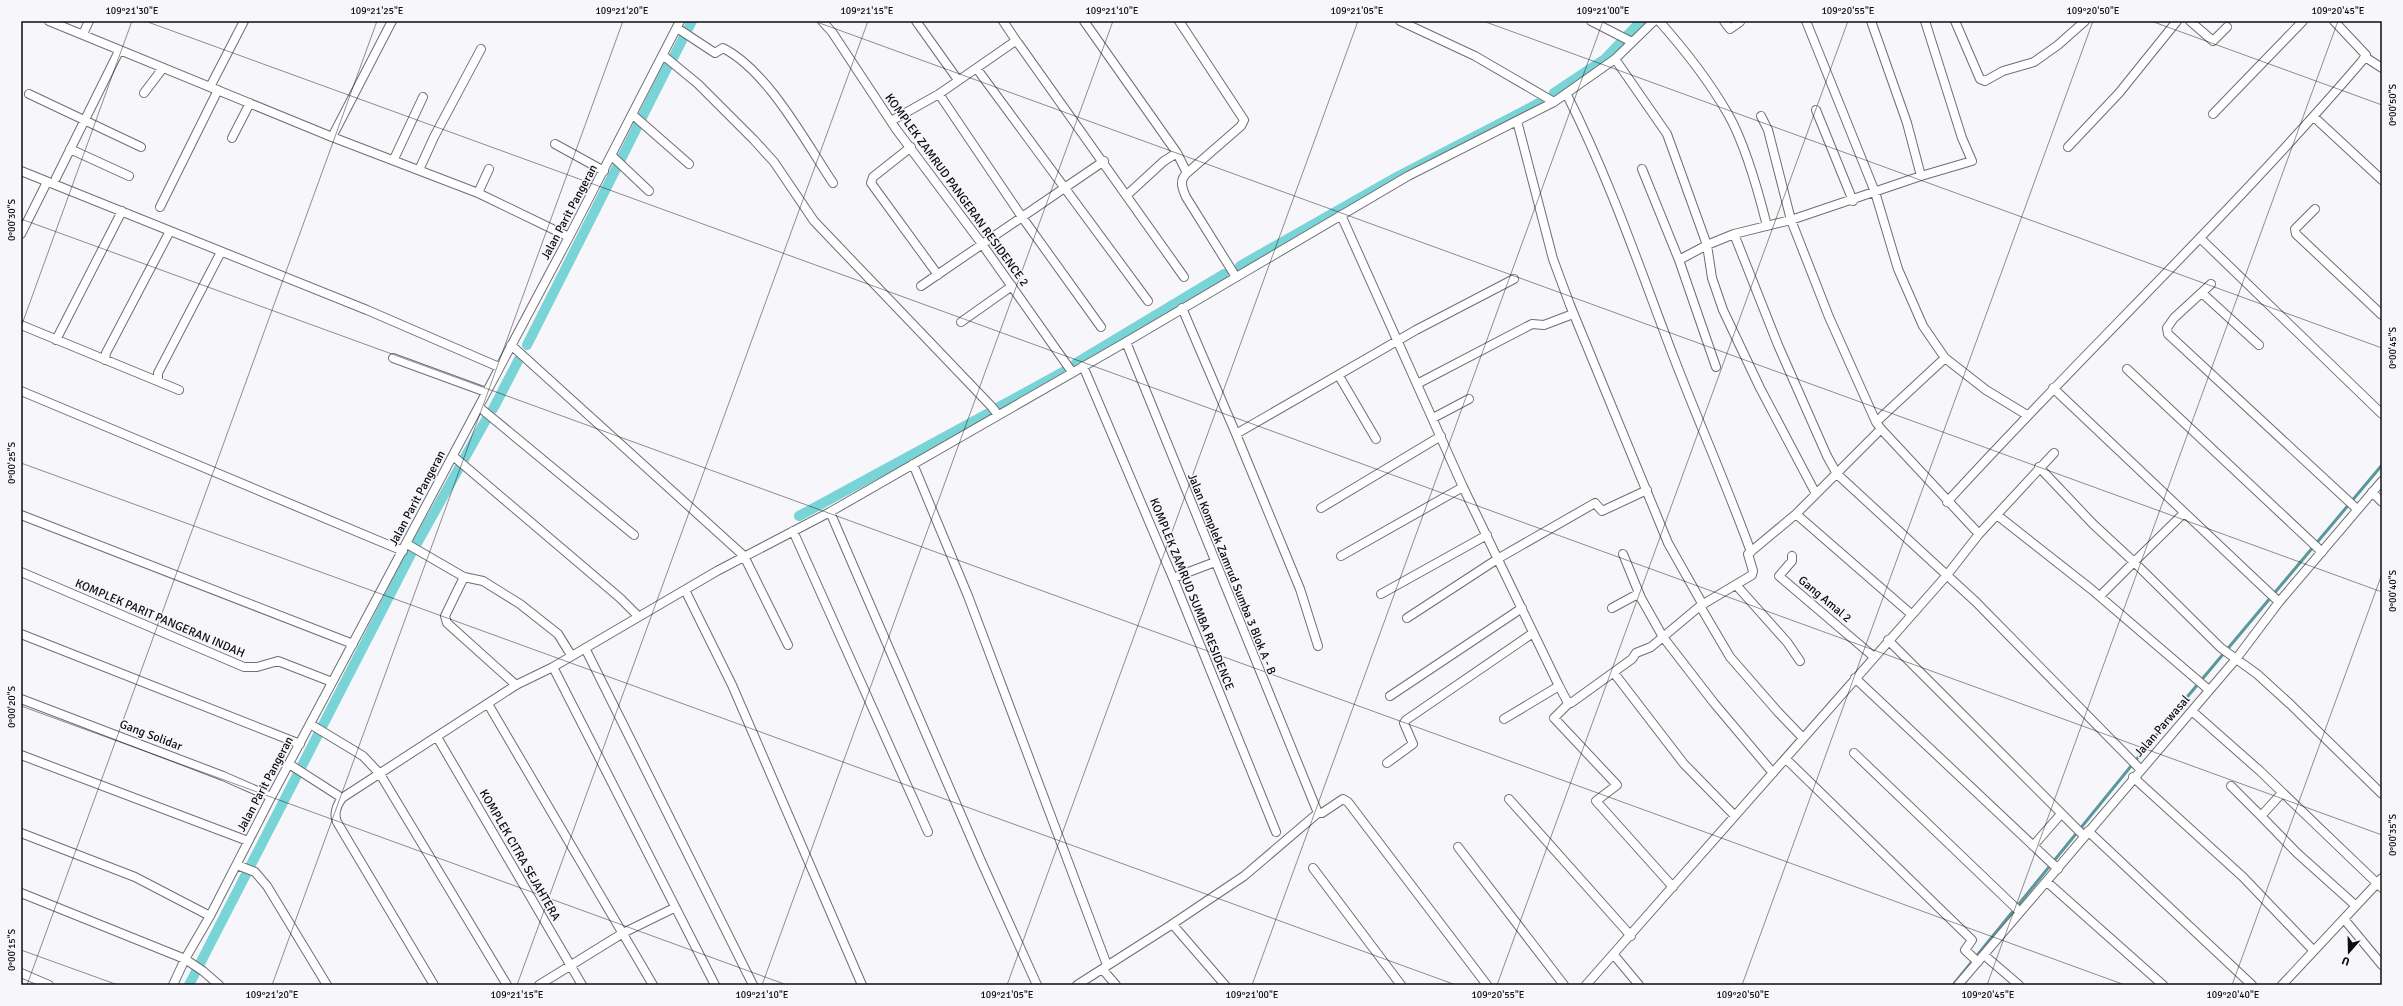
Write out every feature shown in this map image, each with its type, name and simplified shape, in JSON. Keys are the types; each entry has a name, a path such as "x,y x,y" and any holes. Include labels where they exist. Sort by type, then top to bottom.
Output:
{"street":[{"path":"49,21 83,34 118,51 214,88 332,137 394,159 478,193 569,237"},
{"path":"83,34 89,21"},
{"path":"160,207 244,21"},
{"path":"332,137 392,21"},
{"name":"KOMPLEK ZAMRUD PANGERAN RESIDENCE 2","path":"822,21 832,32 891,121 982,244 1072,372"},
{"path":"916,21 958,80"},
{"path":"1003,21 1104,161 1184,277"},
{"path":"1084,21 1177,154 1187,173"},
{"path":"1179,21 1244,120 1240,126 1182,178 1182,186 1186,196 1236,277"},
{"path":"1400,21 1475,56 1554,102"},
{"path":"1591,21 1632,42"},
{"path":"434,985 335,818 337,806 342,798 516,685 553,667 638,616 744,556 830,512 1126,342 1408,176 1567,95 1615,59 1654,21"},
{"path":"1659,21 1711,87 1728,114 1750,173 1767,226"},
{"path":"1724,21 1730,29 1740,22"},
{"path":"1806,21 1875,192 1898,269 1915,310 1936,346 1945,358 1986,390 2027,415"},
{"path":"1871,21 1906,123 1921,176"},
{"path":"1679,260 1707,245 1734,234 1791,220 1852,201 1921,176 1969,163 1973,160 1962,138 1924,21"},
{"path":"1955,21 1974,68 1980,78 1985,80 2003,71 2034,62 2058,45 2085,21"},
{"path":"2068,147 2119,93 2177,21"},
{"path":"2190,21 2213,41 2227,27"},
{"path":"1947,502 2027,415 2200,238 2314,117 2363,59 2366,55 2334,21"},
{"path":"2214,114 2298,23"},
{"path":"679,25 692,38 714,53 723,48 736,54 766,84 833,183"},
{"name":"Jalan Parit Pangeran","path":"173,985 210,916 240,866 248,841 271,797 291,766 310,724 352,644 455,458 486,392 604,170 614,158 633,115 679,25"},
{"path":"891,121 939,94 1014,42 1017,42"},
{"path":"419,170 434,137 481,49"},
{"path":"56,178 86,120 118,51"},
{"path":"664,56 698,84 754,140 774,162 814,221 987,401 998,415"},
{"path":"1615,59 1667,134 1707,245 1712,278 1723,310 1760,388 1816,494"},
{"path":"2363,59 2382,68"},
{"path":"144,93 163,68"},
{"path":"977,69 1063,189 1148,301"},
{"path":"29,94 141,147"},
{"path":"939,94 1022,217 1102,327"},
{"path":"1567,95 1602,167 1709,449 1734,504 1751,552"},
{"path":"394,159 423,97"},
{"path":"232,138 250,103"},
{"path":"1816,110 1852,201"},
{"path":"633,115 689,164"},
{"path":"1761,116 1771,140 1791,220 1829,317 1876,422 1947,502 1979,534"},
{"path":"2314,117 2382,180"},
{"path":"1517,121 1553,259 1574,314 1677,562 1730,657 1778,712 1804,738"},
{"path":"555,144 604,170"},
{"path":"911,147 873,176 871,183 938,275"},
{"path":"70,149 129,176"},
{"path":"1127,194 1164,161 1177,154"},
{"path":"614,158 649,192"},
{"path":"921,286 1104,161"},
{"path":"478,193 489,169"},
{"path":"1642,169 1679,260 1716,367"},
{"path":"21,172 122,210 221,252 367,310 499,368"},
{"path":"21,234 47,182"},
{"path":"2315,209 2295,229 2296,234 2382,315"},
{"path":"56,340 122,210"},
{"path":"1340,215 1433,418 1463,488 1499,558 1558,686 1569,703"},
{"path":"105,360 106,353 170,231"},
{"path":"1734,234 1778,345 1827,456 1837,474 1947,575 2005,631 2122,753 2140,769"},
{"path":"2200,238 2382,414"},
{"path":"158,381 158,373 221,252"},
{"path":"1236,434 1398,341 1514,279"},
{"path":"2211,284 2174,318 2167,328 2168,334 2355,507"},
{"path":"961,322 1012,286"},
{"path":"2202,293 2259,345"},
{"path":"1182,308 1300,590 1318,646"},
{"path":"1417,384 1532,324 1544,325 1574,314"},
{"path":"21,325 179,390"},
{"name":"Jalan Komplek Zamrud Sumba 3 Blok A - B","path":"1126,342 1318,813"},
{"path":"511,345 744,556 788,645"},
{"path":"393,358 486,392"},
{"path":"1876,422 1945,358"},
{"name":"KOMPLEK ZAMRUD SUMBA RESIDENCE","path":"1083,366 1174,578 1276,832"},
{"path":"2128,369 2319,549"},
{"path":"1339,376 1376,439"},
{"path":"2053,388 2183,514 2266,592 2278,601"},
{"path":"21,391 420,552 464,577 483,581 527,608 558,634 571,655"},
{"path":"1433,418 1469,399"},
{"path":"479,407 634,535"},
{"path":"1673,887 1596,801 1617,785 1554,718 1569,703 1614,673 1632,659 1636,653 1645,651 1701,606 1737,586 1753,573 1747,557 1751,552 1796,514 1881,429"},
{"path":"1321,508 1441,436"},
{"path":"1586,985 1631,936 1888,640 1947,575 1979,534 2054,453"},
{"path":"455,458 620,598 638,616"},
{"path":"913,464 977,618 1105,967 1116,985"},
{"path":"2039,468 2093,524 2134,562 2221,648 2257,674 2290,704 2382,794"},
{"name":"Jalan Parwasal","path":"1958,985 1984,955 2018,910 2047,882 2055,866 2083,832 2192,711 2206,688 2236,659 2278,601 2319,549 2355,507 2382,481"},
{"path":"1341,556 1463,488"},
{"path":"1408,618 1499,558 1595,503 1602,511 1647,490"},
{"path":"2372,492 2382,502"},
{"path":"830,512 981,861 1037,985"},
{"path":"1796,514 1912,614"},
{"path":"1997,514 2100,596 2206,688"},
{"path":"2100,596 2183,514"},
{"path":"21,515 352,644"},
{"path":"793,531 928,832"},
{"path":"1381,594 1487,535"},
{"path":"1623,554 1641,598 1663,636 1711,699 1773,773"},
{"name":"Gang Amal 2","path":"1792,556 1792,561 1779,576 1874,657"},
{"path":"1174,578 1215,562"},
{"name":"KOMPLEK PARIT PANGERAN INDAH","path":"22,572 244,667 256,667 278,661 332,682"},
{"path":"464,577 445,616 447,623 516,685"},
{"path":"1737,586 1786,642 1800,661"},
{"path":"685,590 732,685 862,985"},
{"path":"1612,608 1636,595 1641,598"},
{"path":"1390,696 1522,608"},
{"path":"1387,762 1413,742 1404,723 1406,720 1533,633"},
{"path":"21,634 300,744"},
{"path":"1888,640 2061,814 2083,832 2252,985"},
{"path":"584,648 753,985"},
{"path":"553,667 674,908 715,985"},
{"path":"1614,673 1684,764 1735,816"},
{"path":"1855,678 2055,866"},
{"path":"1504,719 1558,686"},
{"name":"Gang Solidar","path":"21,699 223,776 271,797"},
{"path":"488,704 653,985"},
{"path":"2192,711 2380,883 2355,905 2344,919 2313,950 2282,985"},
{"path":"310,724 363,756 380,774 507,985"},
{"name":"KOMPLEK CITRA SEJAHTERA","path":"437,737 582,985"},
{"path":"1854,753 2018,910"},
{"path":"21,756 248,841"},
{"path":"1786,758 1972,940 1965,950 1978,962"},
{"path":"291,766 342,798"},
{"path":"2133,777 2243,877 2313,950"},
{"path":"2231,786 2297,853 2355,905"},
{"path":"2261,816 2282,793"},
{"path":"1077,985 1244,876 1318,813 1322,813 1343,799 1348,802 1487,985"},
{"path":"1509,799 1631,936"},
{"path":"2033,846 2061,814"},
{"path":"21,833 135,877 210,916"},
{"path":"1458,847 1564,985"},
{"path":"240,866 255,872 267,886 327,985"},
{"path":"1313,868 1401,985"},
{"path":"2047,882 2163,985"},
{"path":"21,893 187,960 203,971 218,985"},
{"path":"540,985 622,933 674,908"},
{"path":"2344,919 2382,965"},
{"path":"1171,925 1174,926 1225,985"},
{"path":"1614,955 1639,985"},
{"path":"1984,955 2020,985"},
{"path":"21,973 50,985"}],"waterway":[{"path":"673,58 692,21"},
{"path":"1554,93 1605,59 1641,21"},
{"path":"527,345 668,66"},
{"path":"1240,266 1393,179 1539,103"},
{"path":"1076,363 1224,274"},
{"path":"493,409 519,359"},
{"path":"999,407 1065,371"},
{"path":"799,516 989,413"},
{"path":"189,985 411,554 487,418"},
{"path":"1953,985 2188,696 2382,465"}]}
